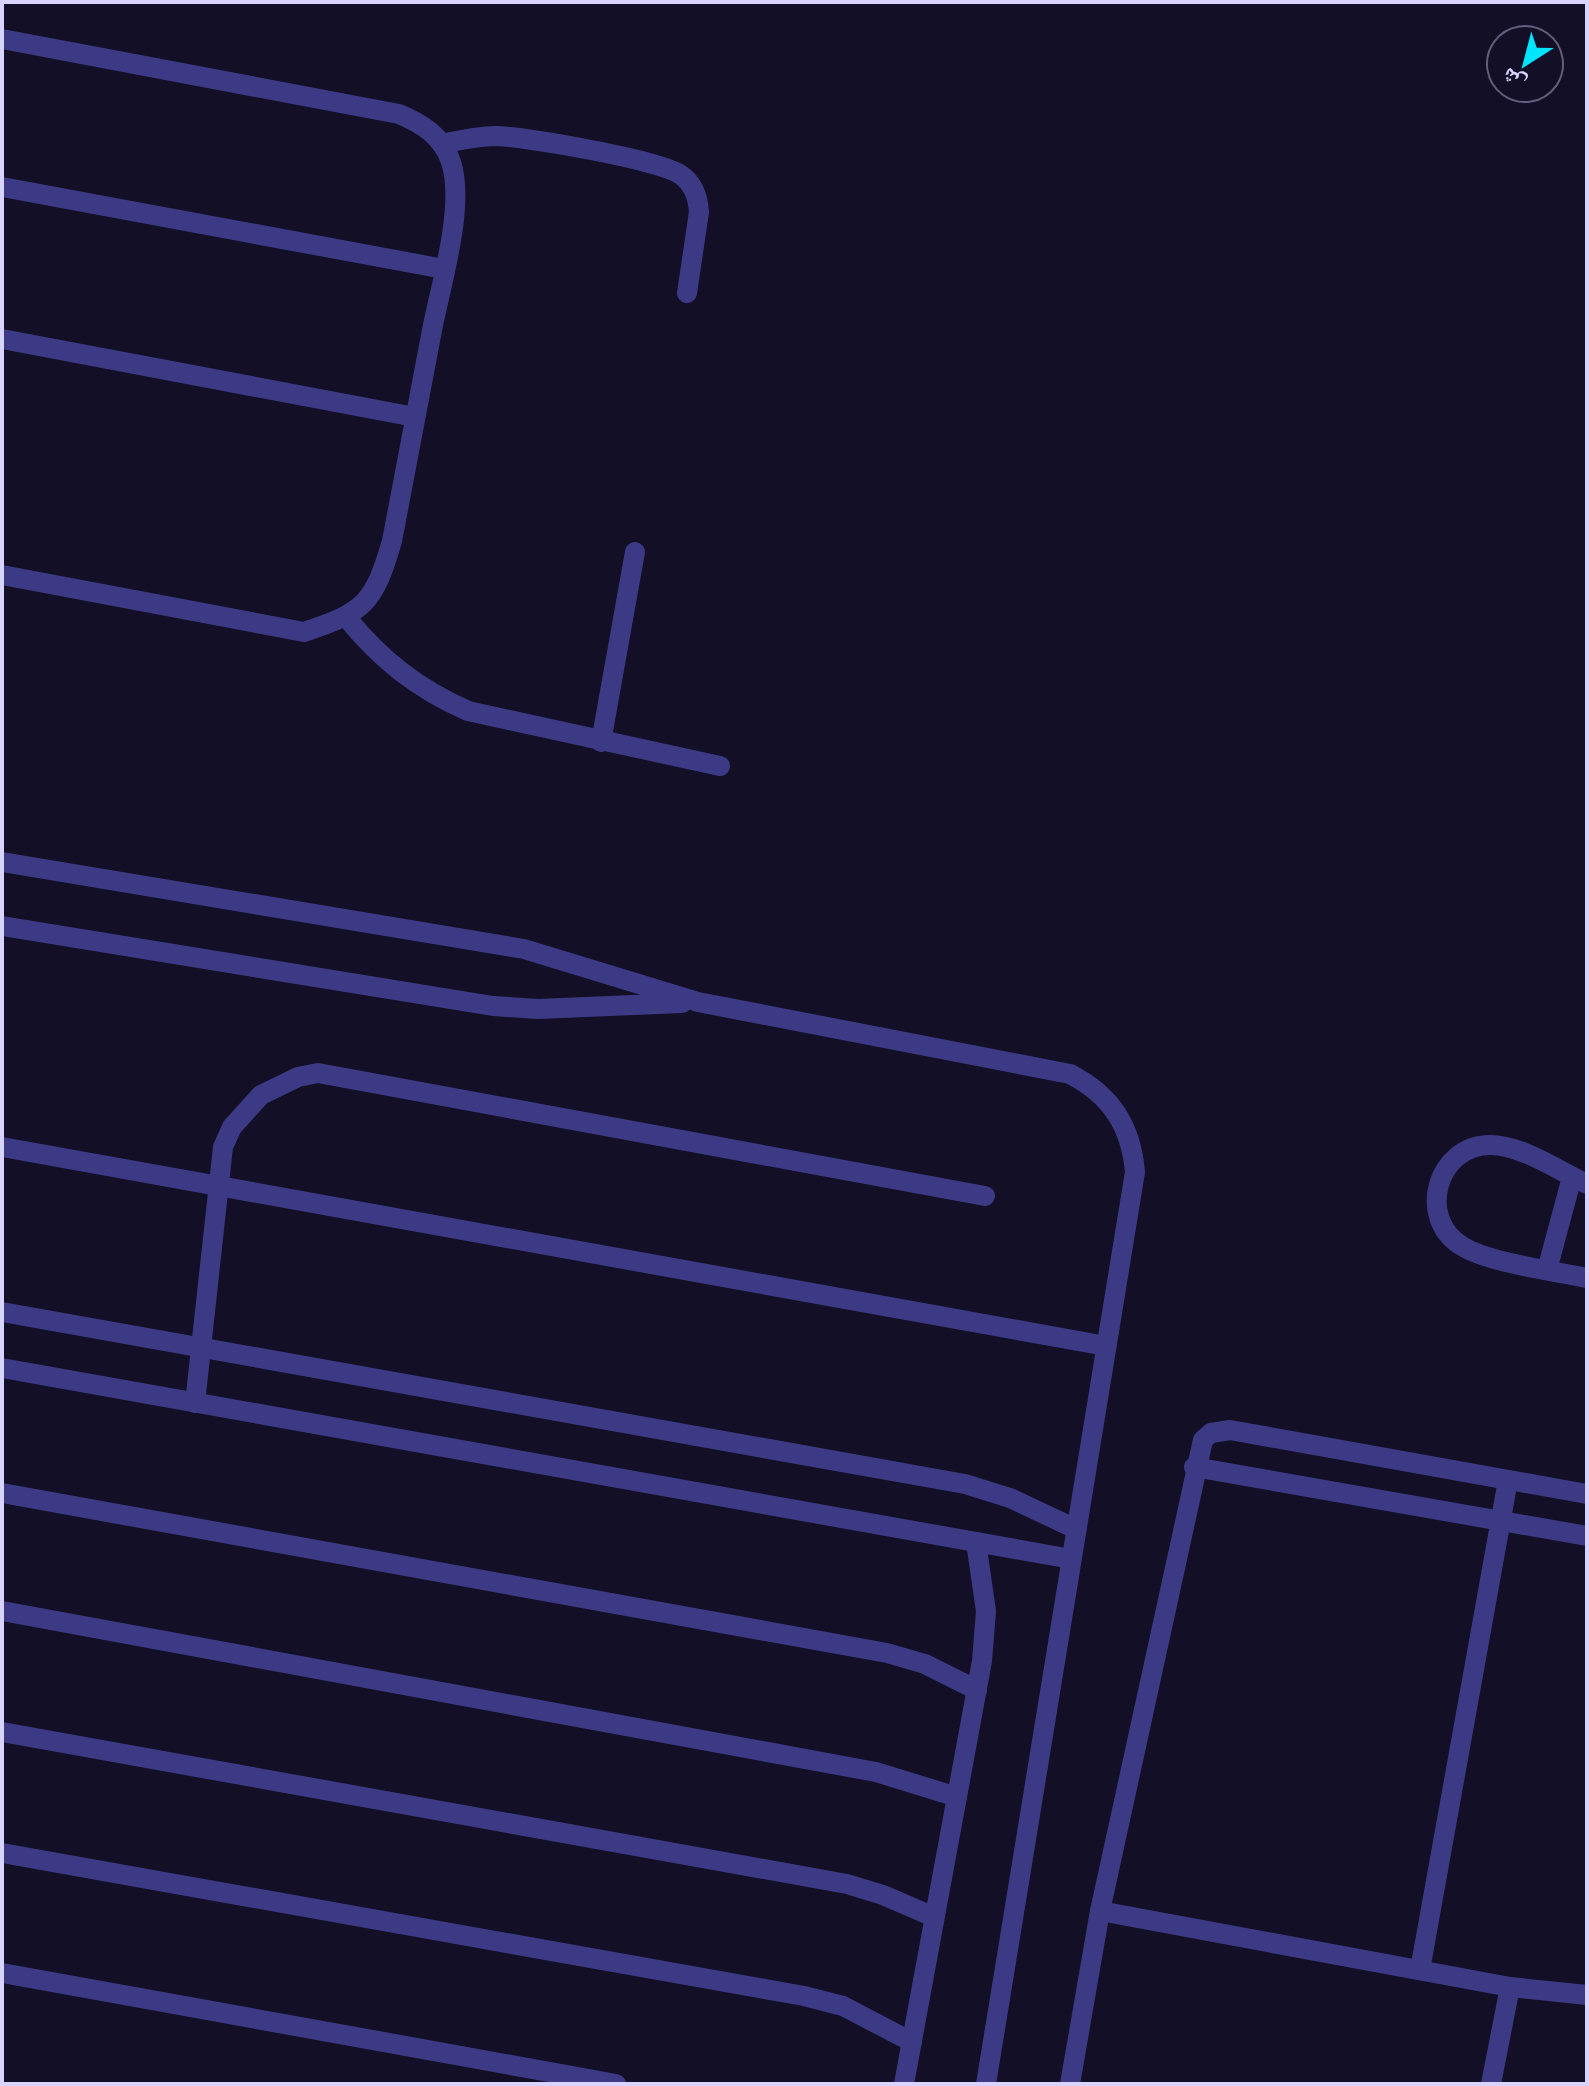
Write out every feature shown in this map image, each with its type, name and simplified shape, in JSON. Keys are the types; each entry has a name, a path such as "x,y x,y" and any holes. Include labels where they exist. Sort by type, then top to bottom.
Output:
{"lane":[{"path":"2,39 399,114 430,131 442,144 454,177 444,269 392,541 379,585 347,618 304,632 2,575"},
{"path":"442,144 467,138 519,137 658,165 683,176 698,198 699,212 687,293"},
{"path":"2,187 444,269"},
{"path":"2,339 415,417"},
{"path":"601,742 635,552"},
{"path":"347,618 388,664 439,699 497,720 720,766"},
{"path":"2,862 524,949 698,1002 1051,1069 1070,1074 1103,1095 1127,1129 1135,1172 986,2084"},
{"path":"2,926 493,1006 538,1009 698,1002"},
{"path":"195,1403 223,1147 245,1110 279,1085 318,1073 985,1196"},
{"path":"1547,1270 1580,1181 1510,1149 1493,1145 1475,1147 1458,1155 1438,1184 1435,1201 1439,1219 1461,1246 1547,1270 1587,1278"},
{"path":"2,1147 1106,1346"},
{"path":"2,1312 965,1484 1010,1498 1076,1529"},
{"path":"2,1368 1071,1559"},
{"path":"1070,2084 1100,1911 1194,1467 1203,1440 1211,1433 1230,1430 1587,1494"},
{"path":"1194,1467 1587,1536"},
{"path":"1420,1970 1508,1480"},
{"path":"2,1493 887,1653 925,1664 977,1690"},
{"path":"904,2084 977,1690 986,1611 976,1542"},
{"path":"2,1611 876,1772 957,1797"},
{"path":"2,1732 847,1884 883,1895 934,1917"},
{"path":"2,1853 804,1996 843,2006 912,2042"},
{"path":"1100,1911 1510,1987 1587,1995"},
{"path":"2,1973 616,2084"},
{"path":"1491,2084 1510,1987"}]}
